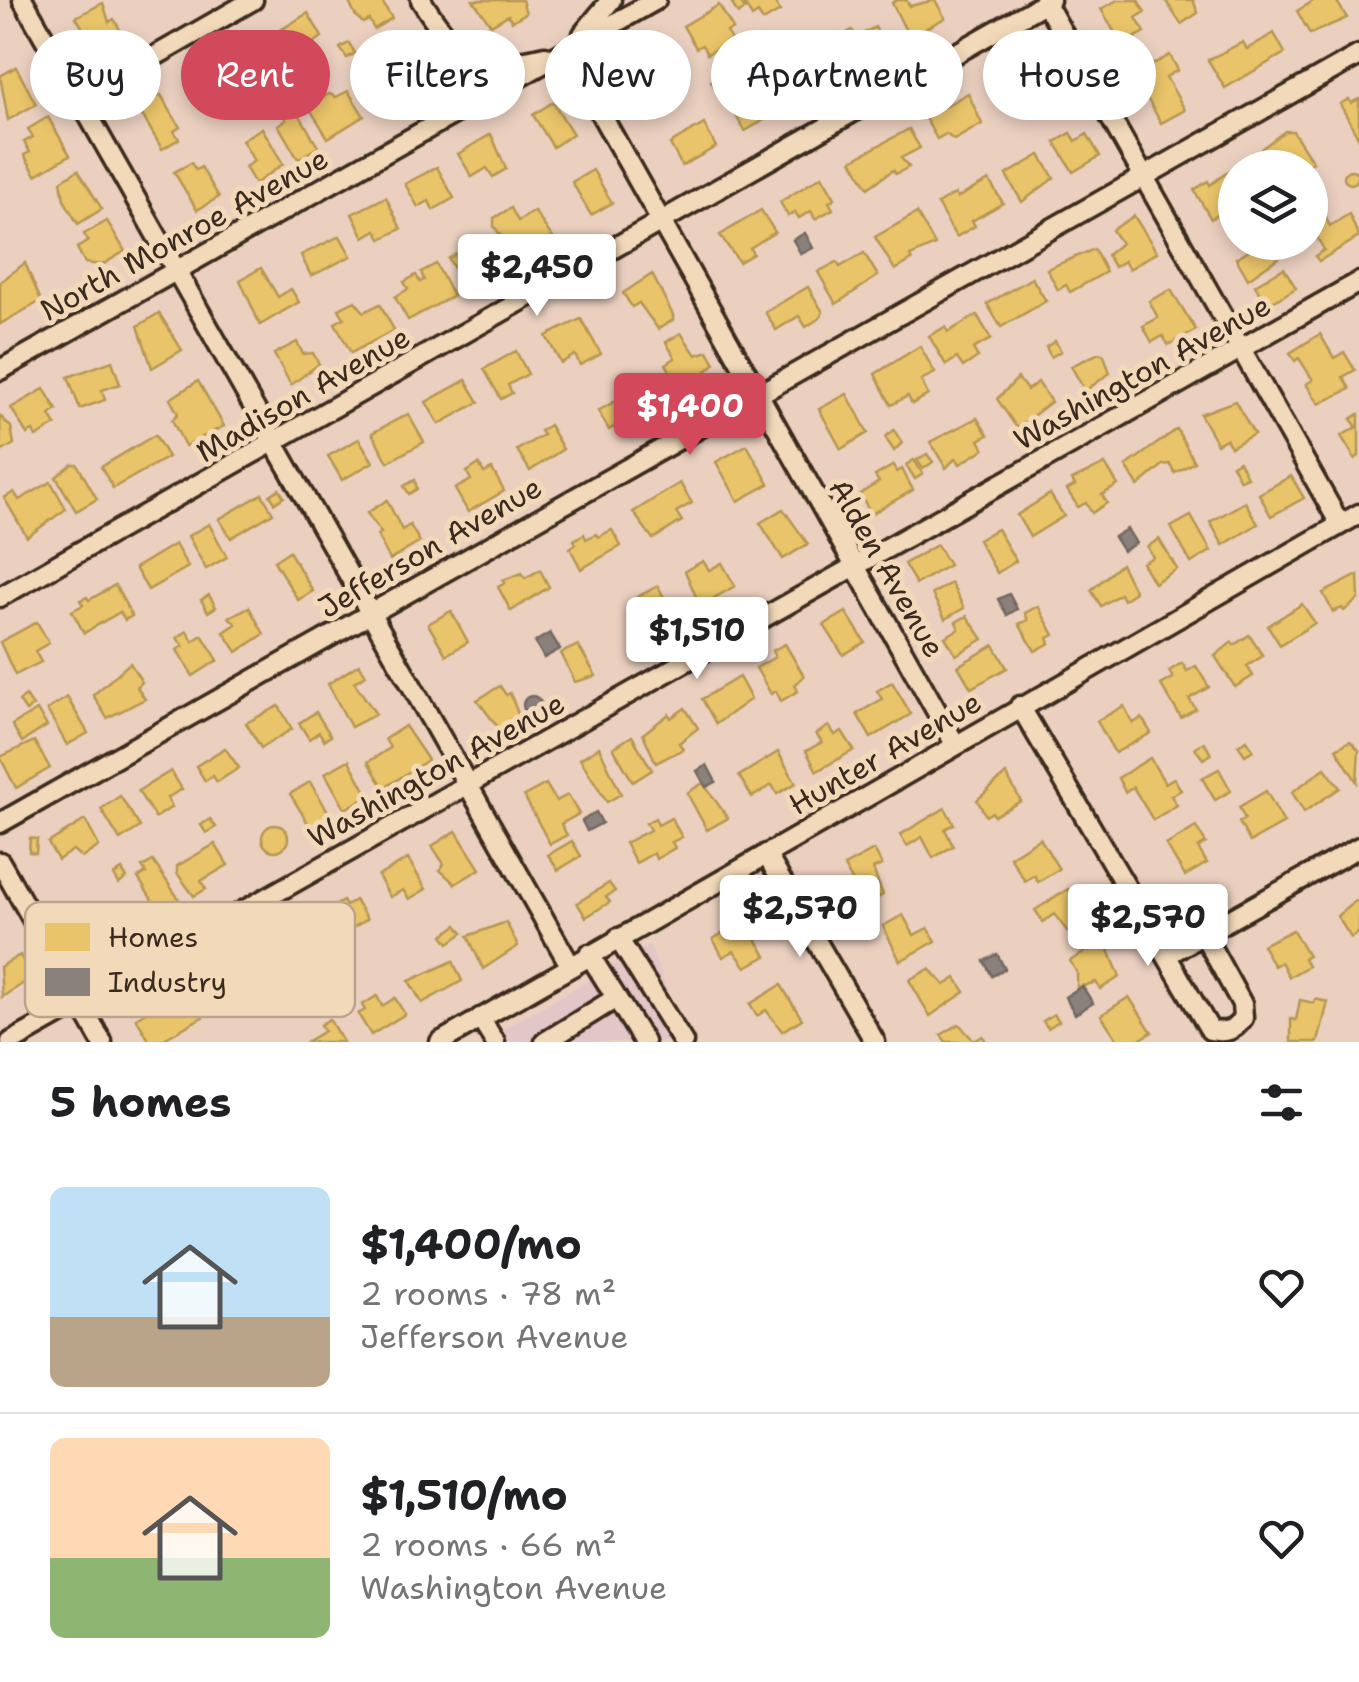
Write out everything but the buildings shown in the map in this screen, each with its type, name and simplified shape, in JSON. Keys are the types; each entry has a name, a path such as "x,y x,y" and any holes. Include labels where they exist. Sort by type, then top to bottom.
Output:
{"street":[{"path":"23,0 40,30"},
{"path":"161,53 253,0"},
{"path":"421,0 453,44 479,59 502,66 545,57"},
{"path":"588,30 609,8 610,0"},
{"name":"North Monroe Avenue","path":"604,30 656,0"},
{"path":"1046,1 1340,524"},
{"name":"Madison Avenue","path":"0,597 1046,1"},
{"name":"Jefferson Avenue","path":"0,823 1359,54"},
{"name":"North Monroe Avenue","path":"0,370 545,64"},
{"path":"92,120 570,965"},
{"name":"Alden Avenue","path":"604,120 955,744"},
{"name":"Washington Avenue","path":"258,902 1359,282"},
{"name":"Hunter Avenue","path":"440,1042 1359,514"},
{"path":"1020,706 1210,1030 1236,1028 1244,1018 1242,1004 1204,935"},
{"path":"1168,955 1359,848"},
{"path":"766,854 875,1042"},
{"path":"0,862 25,906"},
{"path":"618,938 683,1042"},
{"path":"589,954 644,1042"},
{"path":"546,1042 616,998"},
{"name":"Washington Avenue","path":"12,1042 54,1017"},
{"path":"88,1017 102,1042"},
{"path":"480,1018 495,1042"}],"shaded area":[{"path":"650,945 674,1010 696,1042 480,1042"}]}
